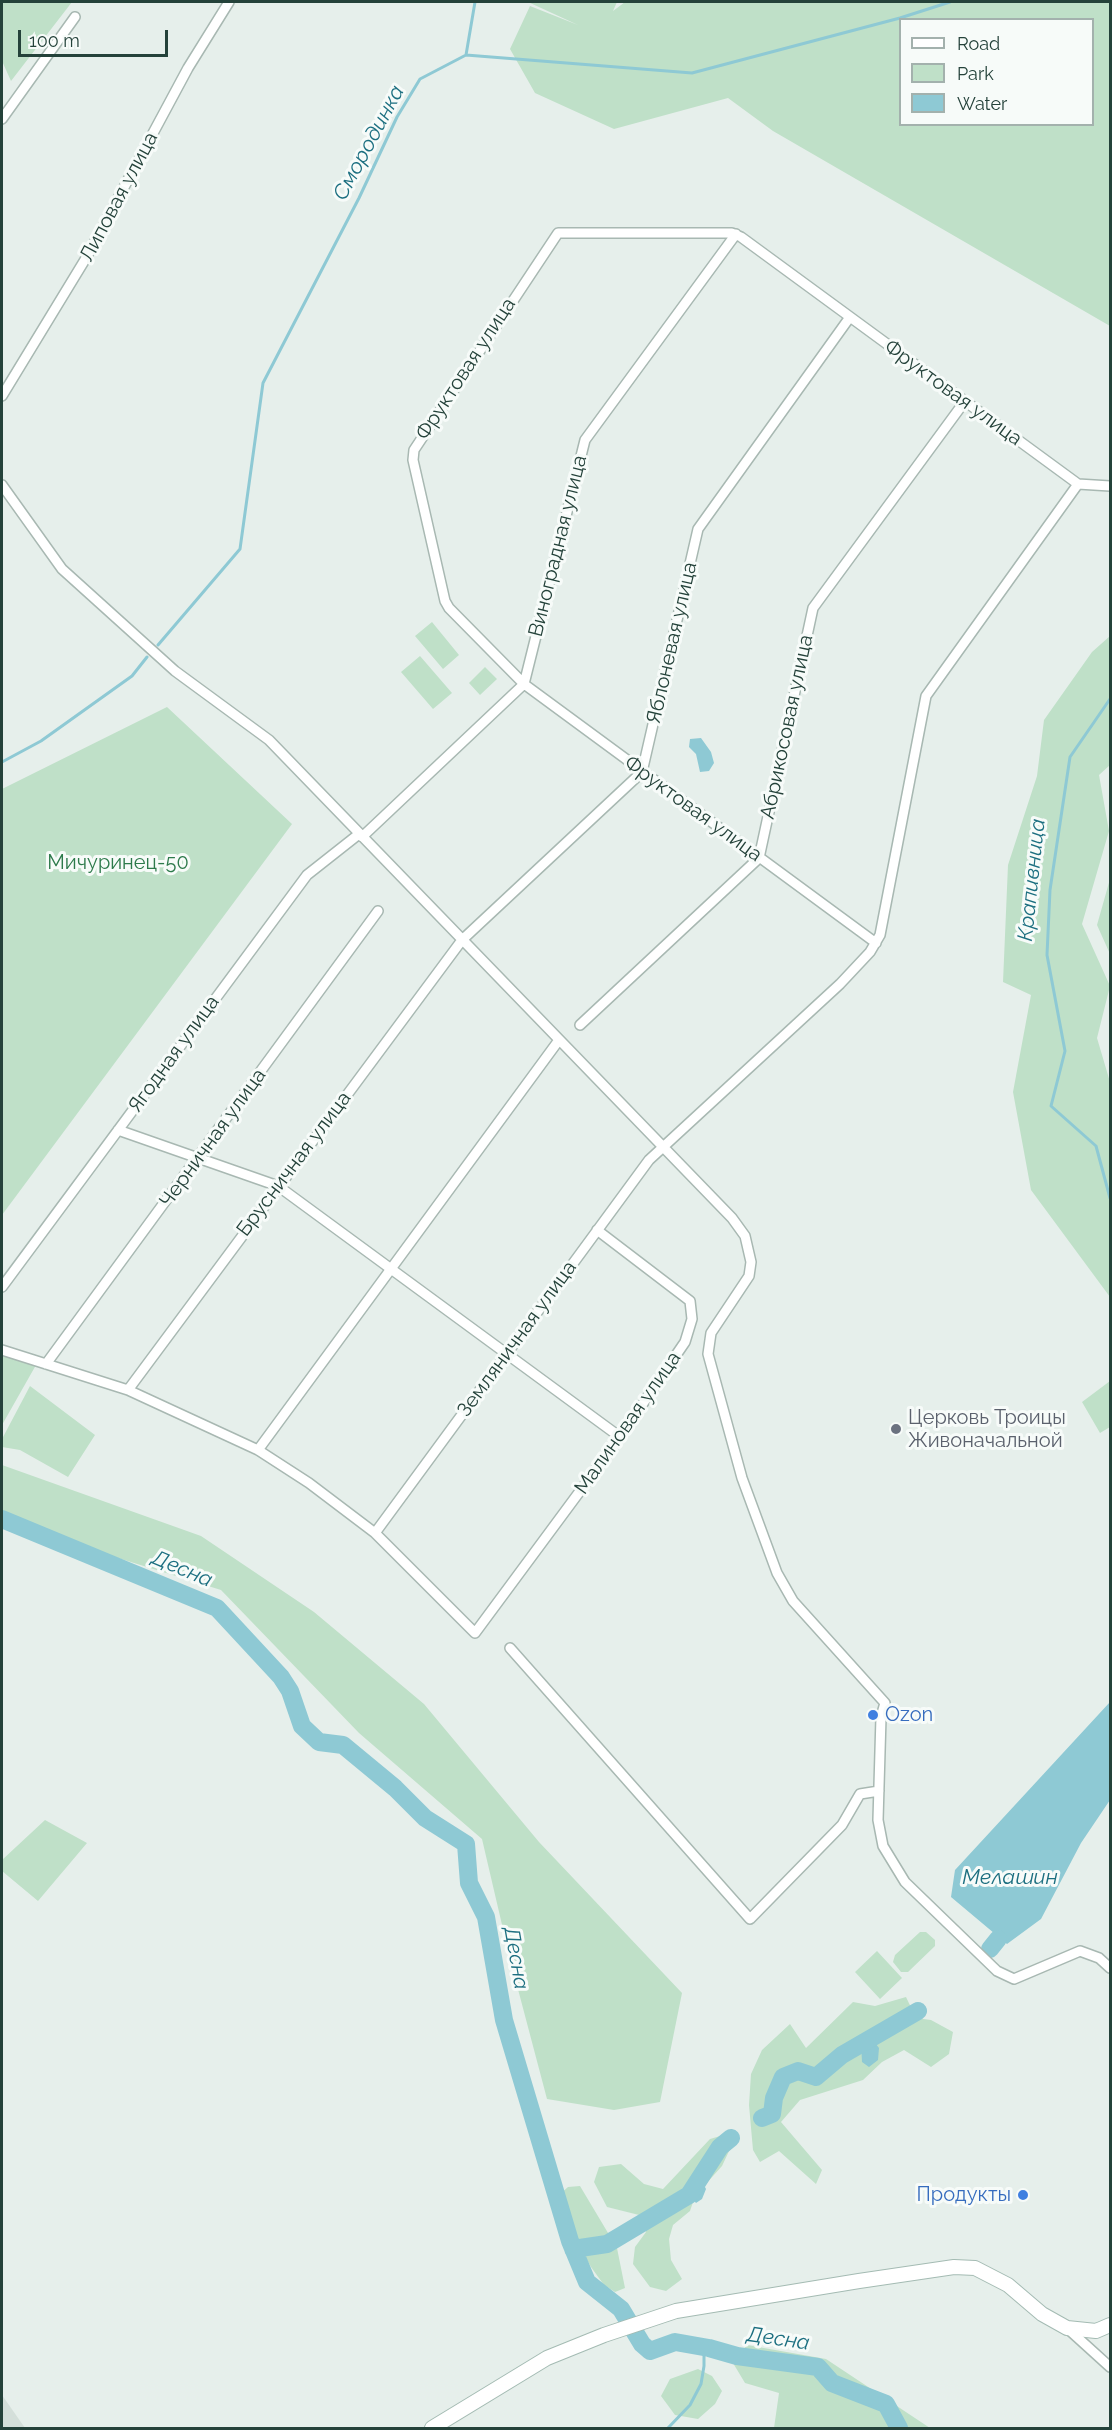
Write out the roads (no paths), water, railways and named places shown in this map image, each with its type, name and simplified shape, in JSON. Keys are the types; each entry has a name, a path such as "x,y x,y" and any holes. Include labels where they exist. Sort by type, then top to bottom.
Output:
{"street":[{"name":"Липовая улица","path":"3,390 86,258 188,68 229,2"},
{"path":"2,119 75,17"},
{"name":"Фруктовая улица","path":"876,943 524,684 446,605 413,460 414,450 558,233 736,234 1078,484"},
{"name":"Виноградная улица","path":"524,684 585,440 736,234"},
{"name":"Яблоневая улица","path":"642,772 698,529 850,317"},
{"name":"Абрикосовая улица","path":"759,858 813,608 965,401"},
{"path":"663,1147 840,984 876,943 880,935 928,691 1078,484 1110,486"},
{"path":"2,485 62,569 175,671 269,740 732,1218 745,1236 751,1262 749,1276 711,1333 708,1354 742,1478 777,1573 793,1601 885,1703 881,1717 878,1821 883,1846 905,1882 997,1971 1014,1979 1080,1952 1099,1958 1110,1968"},
{"path":"361,836 524,684"},
{"path":"462,940 642,772"},
{"name":"Ягодная улица","path":"2,1287 307,875 361,836"},
{"path":"580,1025 759,858"},
{"name":"Черничная улица","path":"46,1364 378,911"},
{"name":"Брусничная улица","path":"128,1390 462,940"},
{"path":"258,1450 559,1040"},
{"path":"118,1130 278,1186 620,1437"},
{"name":"Земляничная улица","path":"375,1533 597,1230 649,1161 663,1147"},
{"name":"Малиновая улица","path":"375,1533 476,1633 620,1437 685,1342 692,1319 690,1301 597,1230"},
{"path":"2,1350 128,1390 258,1450 309,1483 375,1533"},
{"path":"510,1648 750,1919 842,1825 860,1794 879,1791"},
{"path":"432,2428 548,2358 604,2334 675,2311 954,2267 975,2268 1008,2285 1042,2314 1067,2328 1110,2367"},
{"path":"1067,2328 1096,2331 1110,2325"}],"water":[{"path":"701,738 711,752 714,763 709,771 700,772 696,754 689,747 690,739"},
{"name":"Мелашин","path":"1110,1702 1110,1800 1081,1843 1041,1919 1007,1944 951,1897 955,1870"},
{"path":"869,2035 879,2048 878,2060 869,2067 862,2062 861,2042"},
{"path":"701,2179 706,2189 702,2199 696,2203 689,2195 690,2185 695,2180"}],"waterway":[{"path":"466,55 475,2"},
{"name":"Смородинка","path":"900,18 950,2"},
{"name":"Смородинка","path":"158,645 240,549 263,383 359,198 397,117 420,79 466,55 692,73 899,18"},
{"name":"Смородинка","path":"2,762 41,741 132,676 147,657"},
{"name":"Крапивница","path":"1110,699 1070,757 1050,890 1047,955 1065,1051 1051,1106 1096,1146 1110,1198"},
{"name":"Десна","path":"2,1519 217,1608 281,1677 290,1691 302,1726 319,1742 343,1745 395,1788 425,1818 466,1844 469,1883 486,1917 504,2020 570,2241 587,2282 621,2309 642,2344 650,2351 675,2342 737,2356 818,2367 832,2383 886,2404 899,2428"},
{"name":"Крапивница","path":"990,1949 998,1939"},
{"name":"Крапивница","path":"762,2118 772,2114 774,2098 783,2077 798,2071 816,2077 842,2055 918,2011"},
{"name":"Крапивница","path":"573,2249 607,2244 689,2195 720,2147 731,2138"},
{"path":"668,2428 690,2405 701,2384 704,2347"}],"place":[{"name":"Церковь Троицы Живоначальной","path":"896,1429"},
{"name":"Ozon","path":"873,1715"},
{"name":"Продукты","path":"1023,2195"}],"park label":[{"name":"Мичуринец-50","path":"118,863"}]}
